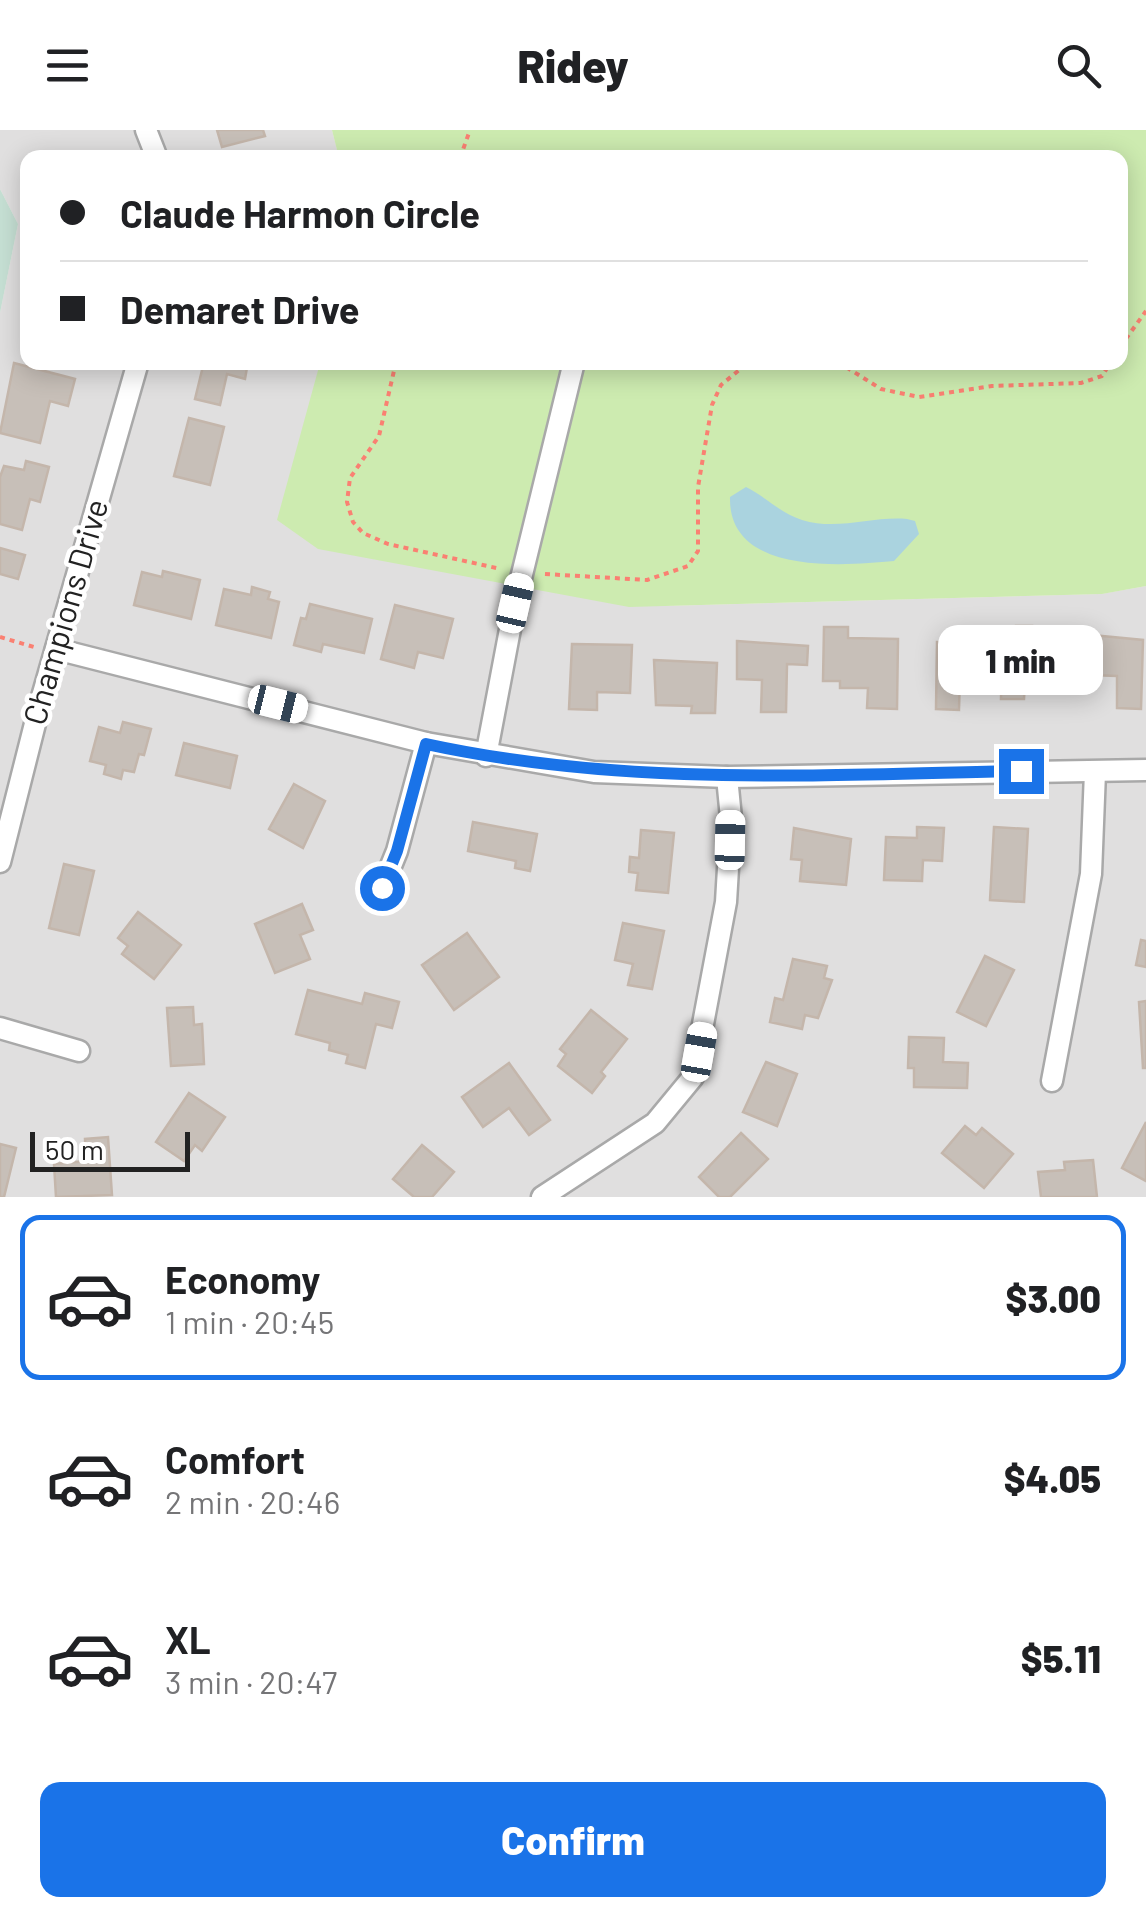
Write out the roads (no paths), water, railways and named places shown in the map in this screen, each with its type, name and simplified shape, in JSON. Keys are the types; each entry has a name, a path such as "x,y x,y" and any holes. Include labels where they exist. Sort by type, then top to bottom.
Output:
{"street":[{"name":"Champions Drive","path":"0,862 136,370"},
{"path":"486,756 515,603 572,370"},
{"path":"56,649 426,744 594,772 728,777 1146,770"},
{"path":"382,888 397,851 426,744"},
{"path":"1052,1081 1091,874 1094,772"},
{"path":"542,1197 655,1123 692,1077 726,902 731,818 728,777"},
{"path":"0,1028 79,1051"}],"water":[{"path":"746,487 802,520 842,524 907,519 915,521 919,534 894,561 818,564 791,560 767,553 747,541 734,522 730,497"}]}
